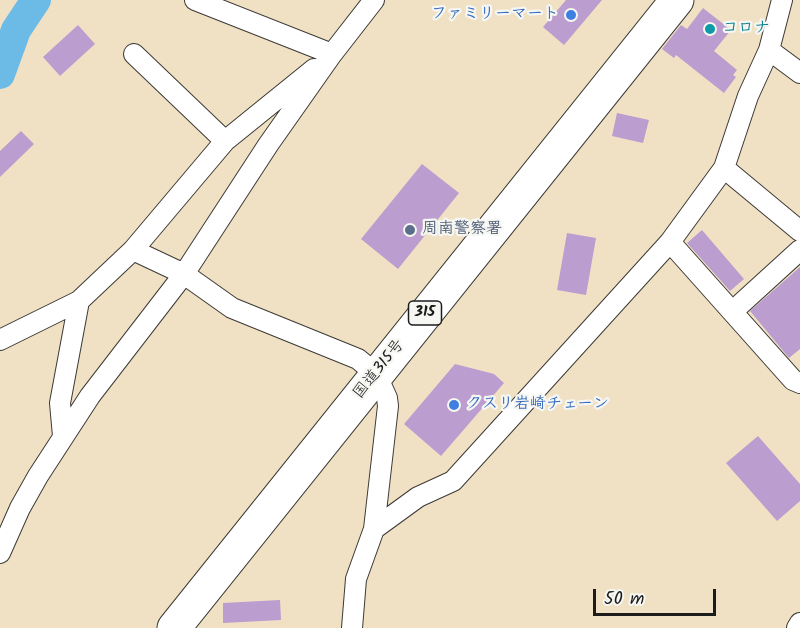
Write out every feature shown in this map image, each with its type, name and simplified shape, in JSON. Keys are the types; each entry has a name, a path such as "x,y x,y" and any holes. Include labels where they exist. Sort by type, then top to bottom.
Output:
{"highway":[{"name":"国道315号","path":"174,628 677,0"}],"street":[{"path":"195,0 332,54"},
{"path":"0,551 20,508 90,396 184,274 268,145 332,54 374,0"},
{"path":"374,529 418,497 453,481 670,242 724,168 748,96 769,50 782,0"},
{"path":"769,50 800,73"},
{"path":"134,54 225,141"},
{"path":"0,340 79,301 133,250 225,141 332,54"},
{"path":"724,168 800,231"},
{"path":"670,242 793,380 800,383"},
{"path":"733,311 800,249"},
{"path":"133,250 184,274 232,308 358,359 376,374 388,406 374,529 356,579 352,628"},
{"path":"63,436 60,403 79,301"},
{"path":"797,628 800,623"}],"building":[{"name":"ファミリーマート","path":"566,0 602,0 564,45 543,27"},
{"path":"703,8 731,30 714,51 737,70 733,75 736,77 724,93 676,55 674,58 662,49 681,25 687,29"},
{"path":"78,25 95,44 60,76 43,57"},
{"path":"617,113 649,120 643,143 612,136"},
{"path":"21,131 34,144 0,177 0,151"},
{"path":"422,164 459,193 398,269 361,239"},
{"path":"702,230 744,279 730,291 687,243"},
{"path":"567,233 596,238 586,295 557,290"},
{"path":"800,267 800,349 789,358 750,311"},
{"path":"455,364 494,374 504,383 441,456 404,424"},
{"path":"758,436 800,484 800,501 777,521 726,463"},
{"path":"280,600 281,620 223,623 223,603"}],"waterway":[{"path":"0,74 16,30 36,0"}],"place":[{"name":"ファミリーマート","path":"571,15"},
{"name":"コロナ","path":"710,29"},
{"name":"周南警察署","path":"410,230"},
{"name":"クスリ岩崎チェーン","path":"454,405"}]}
